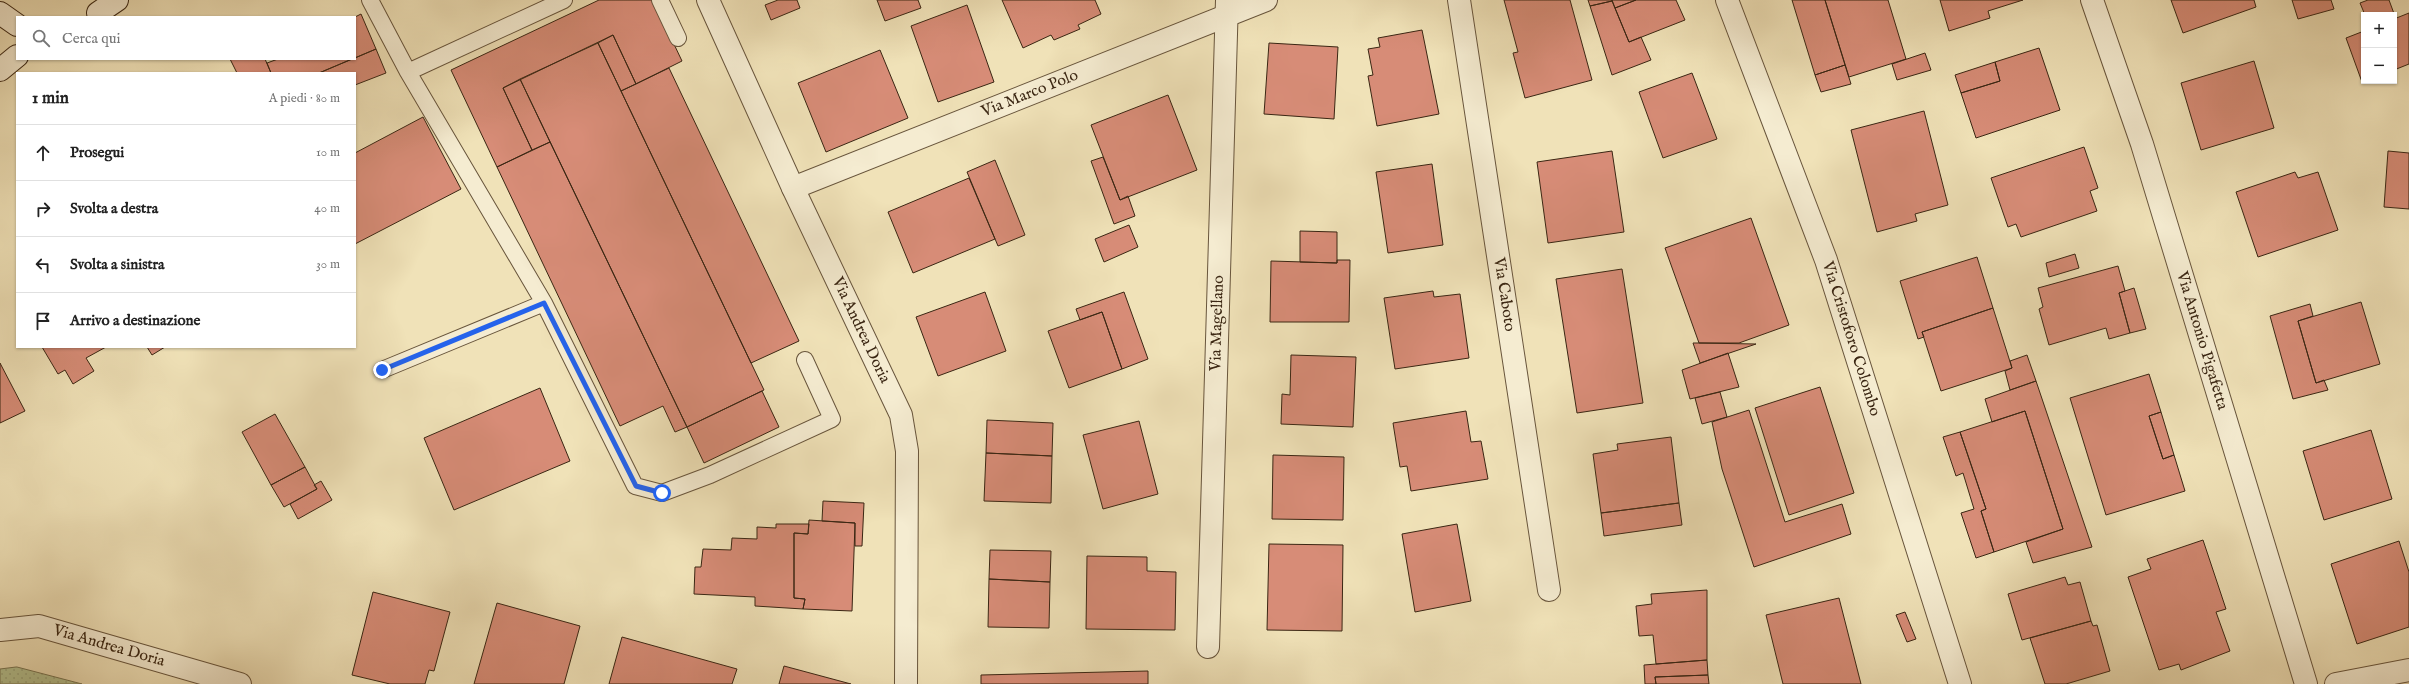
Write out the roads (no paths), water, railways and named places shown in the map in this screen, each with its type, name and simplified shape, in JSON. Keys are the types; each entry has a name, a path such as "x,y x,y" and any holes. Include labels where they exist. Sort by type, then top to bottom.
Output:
{"street":[{"path":"99,10 117,0"},
{"name":"Via Andrea Doria","path":"708,0 793,188 901,415 907,451 906,684"},
{"name":"Via Marco Polo","path":"793,188 1227,8 1266,0"},
{"name":"Via Caboto","path":"1459,0 1549,590"},
{"name":"Via Cristoforo Colombo","path":"1727,0 1826,260 1960,684"},
{"name":"Via Antonio Pigafetta","path":"2092,0 2142,144 2306,684"},
{"name":"Via Magellano","path":"1208,647 1227,8"},
{"path":"0,13 16,24"},
{"path":"0,70 16,57"},
{"name":"Via Andrea Doria","path":"0,630 39,626 240,684"},
{"path":"2336,684 2409,670"}],"lane":[{"path":"370,0 408,72 544,303 636,486 662,493 710,475 832,419 805,360"},
{"path":"408,72 564,0"},
{"path":"660,0 678,38"},
{"path":"382,370 544,303"}]}
